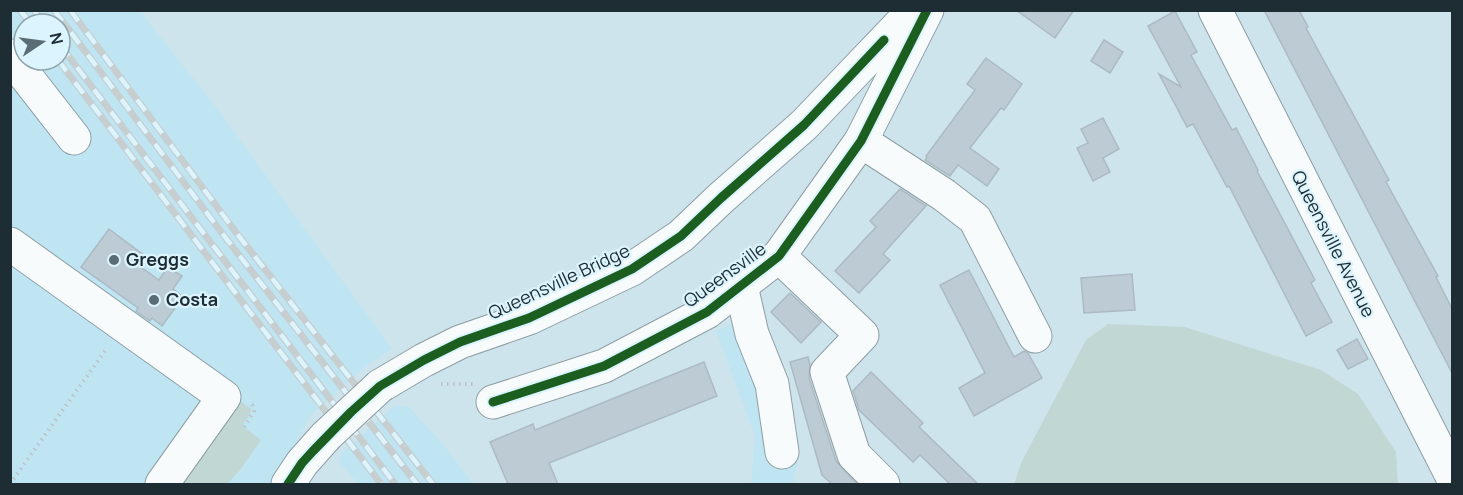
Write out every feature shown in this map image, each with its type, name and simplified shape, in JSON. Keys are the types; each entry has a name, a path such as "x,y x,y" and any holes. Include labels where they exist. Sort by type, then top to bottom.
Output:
{"main road":[{"name":"Queensville Bridge","path":"288,484 302,463 327,436 380,386 460,342 530,318 632,269 681,236 804,125 914,10"},
{"name":"Queensville","path":"493,402 604,366 707,312 779,256 861,141 927,10"},
{"name":"Queensville Avenue","path":"1215,10 1452,476"},
{"path":"16,72 74,138"},
{"path":"861,141 944,195 975,219 1035,336"},
{"path":"779,256 862,335 827,372 854,454 883,484"},
{"path":"16,258 123,325 224,397 162,484"},
{"path":"741,286 752,334 772,384 782,452"}],"path":[{"path":"11,484 123,325"},
{"path":"431,384 488,384 493,402"}],"shaded area":[{"path":"10,11 140,11 219,111 392,349 365,367 310,416 272,484 11,484"},
{"path":"761,311 799,450 793,484 751,484 755,436 716,331"},
{"path":"395,405 409,407 446,448 473,484 358,484 339,461 341,454"}],"green space":[{"path":"1108,324 1185,327 1321,370 1358,394 1396,452 1398,484 1014,484 1022,461 1086,340"},
{"path":"234,396 251,409 242,426 261,440 227,484 178,484"}],"building":[{"path":"1016,10 1074,10 1055,38"},
{"path":"1264,10 1299,10 1308,27 1306,28 1389,180 1386,182 1438,276 1436,277 1452,309 1452,373"},
{"path":"1175,11 1197,52 1191,55 1232,130 1236,128 1315,280 1311,283 1332,322 1306,336 1229,186 1227,187 1193,124 1187,127 1159,74 1181,87 1148,26"},
{"path":"1104,40 1123,52 1110,73 1091,61"},
{"path":"986,58 1022,84 1004,110 1001,108 970,148 999,169 987,186 958,165 950,176 925,160 975,90 967,84"},
{"path":"1103,118 1119,149 1103,158 1110,172 1093,181 1077,148 1088,143 1081,129"},
{"path":"900,189 926,206 883,254 890,260 859,293 835,271 876,227 870,221"},
{"path":"109,229 145,256 138,265 159,280 168,267 182,276 173,289 183,297 162,326 152,318 150,321 136,311 138,308 81,267"},
{"path":"969,270 1014,357 1024,351 1028,353 1042,378 974,416 959,388 985,373 940,285"},
{"path":"1132,274 1135,310 1084,313 1081,278"},
{"path":"790,293 821,322 801,343 771,312"},
{"path":"1357,339 1368,359 1348,369 1337,350"},
{"path":"808,357 809,378 836,461 857,484 832,484 822,475 790,362"},
{"path":"704,362 717,396 549,463 558,484 508,484 490,442 533,424 535,430"},
{"path":"871,372 923,423 919,427 978,484 950,484 920,455 913,462 859,410 853,391"}],"railway":[{"path":"54,10 225,237 417,484"},
{"path":"70,10 238,235 433,484"},
{"path":"72,61 395,484"},
{"path":"67,72 381,484"}],"cycle path":[{"path":"493,402 604,366 707,312 779,256 861,141 927,10"},
{"path":"288,484 313,451 380,386 460,342 529,318 632,269 681,236 804,125 884,40"}],"place":[{"name":"Greggs","path":"114,260"},
{"name":"Costa","path":"154,300"}]}
